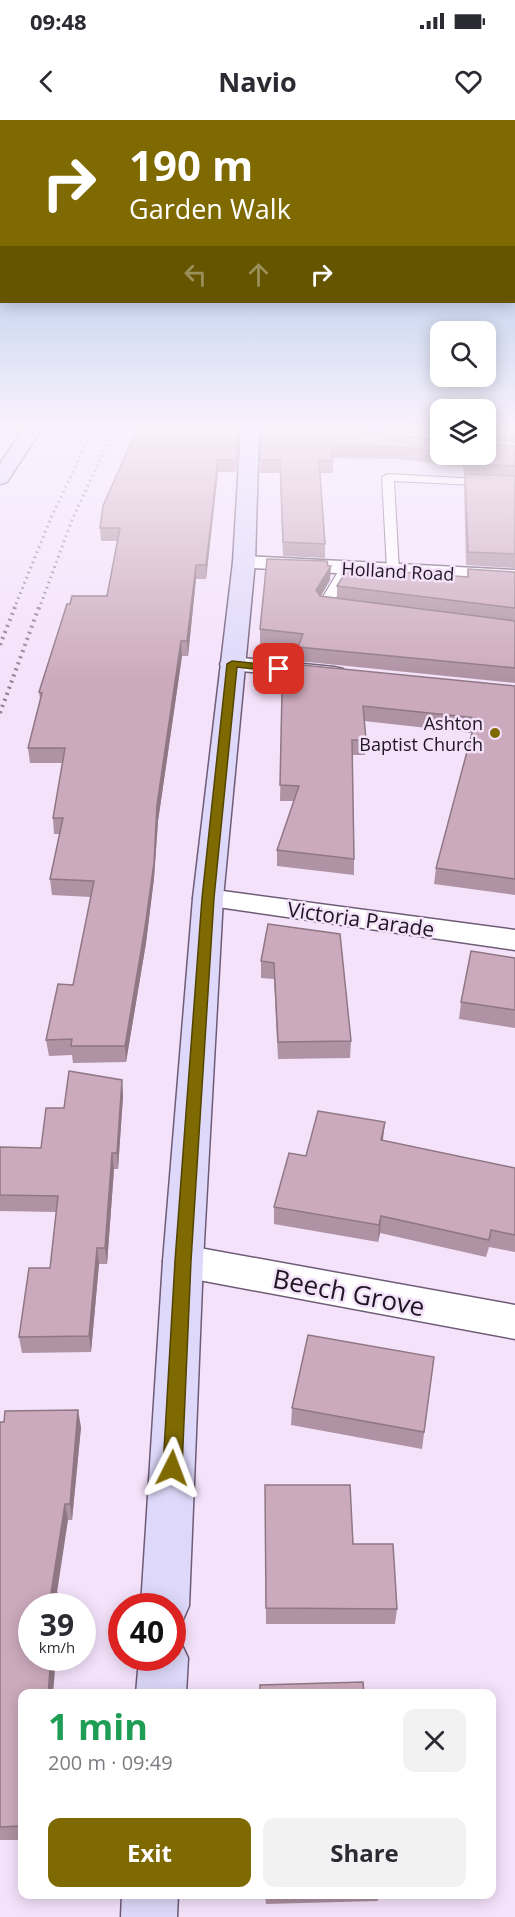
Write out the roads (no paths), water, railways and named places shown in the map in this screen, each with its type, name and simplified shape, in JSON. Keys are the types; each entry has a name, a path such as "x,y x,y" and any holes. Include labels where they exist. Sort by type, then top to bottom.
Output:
{"street":[{"path":"166,1593 183,1261 208,898 244,562 246,511"},
{"name":"Holland Road","path":"244,562 515,577"},
{"path":"232,664 362,677"},
{"name":"Victoria Parade","path":"208,898 515,940"},
{"name":"Beech Grove","path":"183,1261 515,1322"},
{"path":"161,1689 162,1671"},
{"path":"149,1917 150,1899"}],"lane":[{"path":"390,511 393,570"},
{"path":"347,568 325,605 360,610"}],"railway":[{"path":"14,609 54,511"},
{"path":"39,609 76,511"},
{"path":"0,645 15,607"},
{"path":"0,713 39,607"}],"place":[{"name":"Ashton Baptist Church","path":"495,733"}]}
